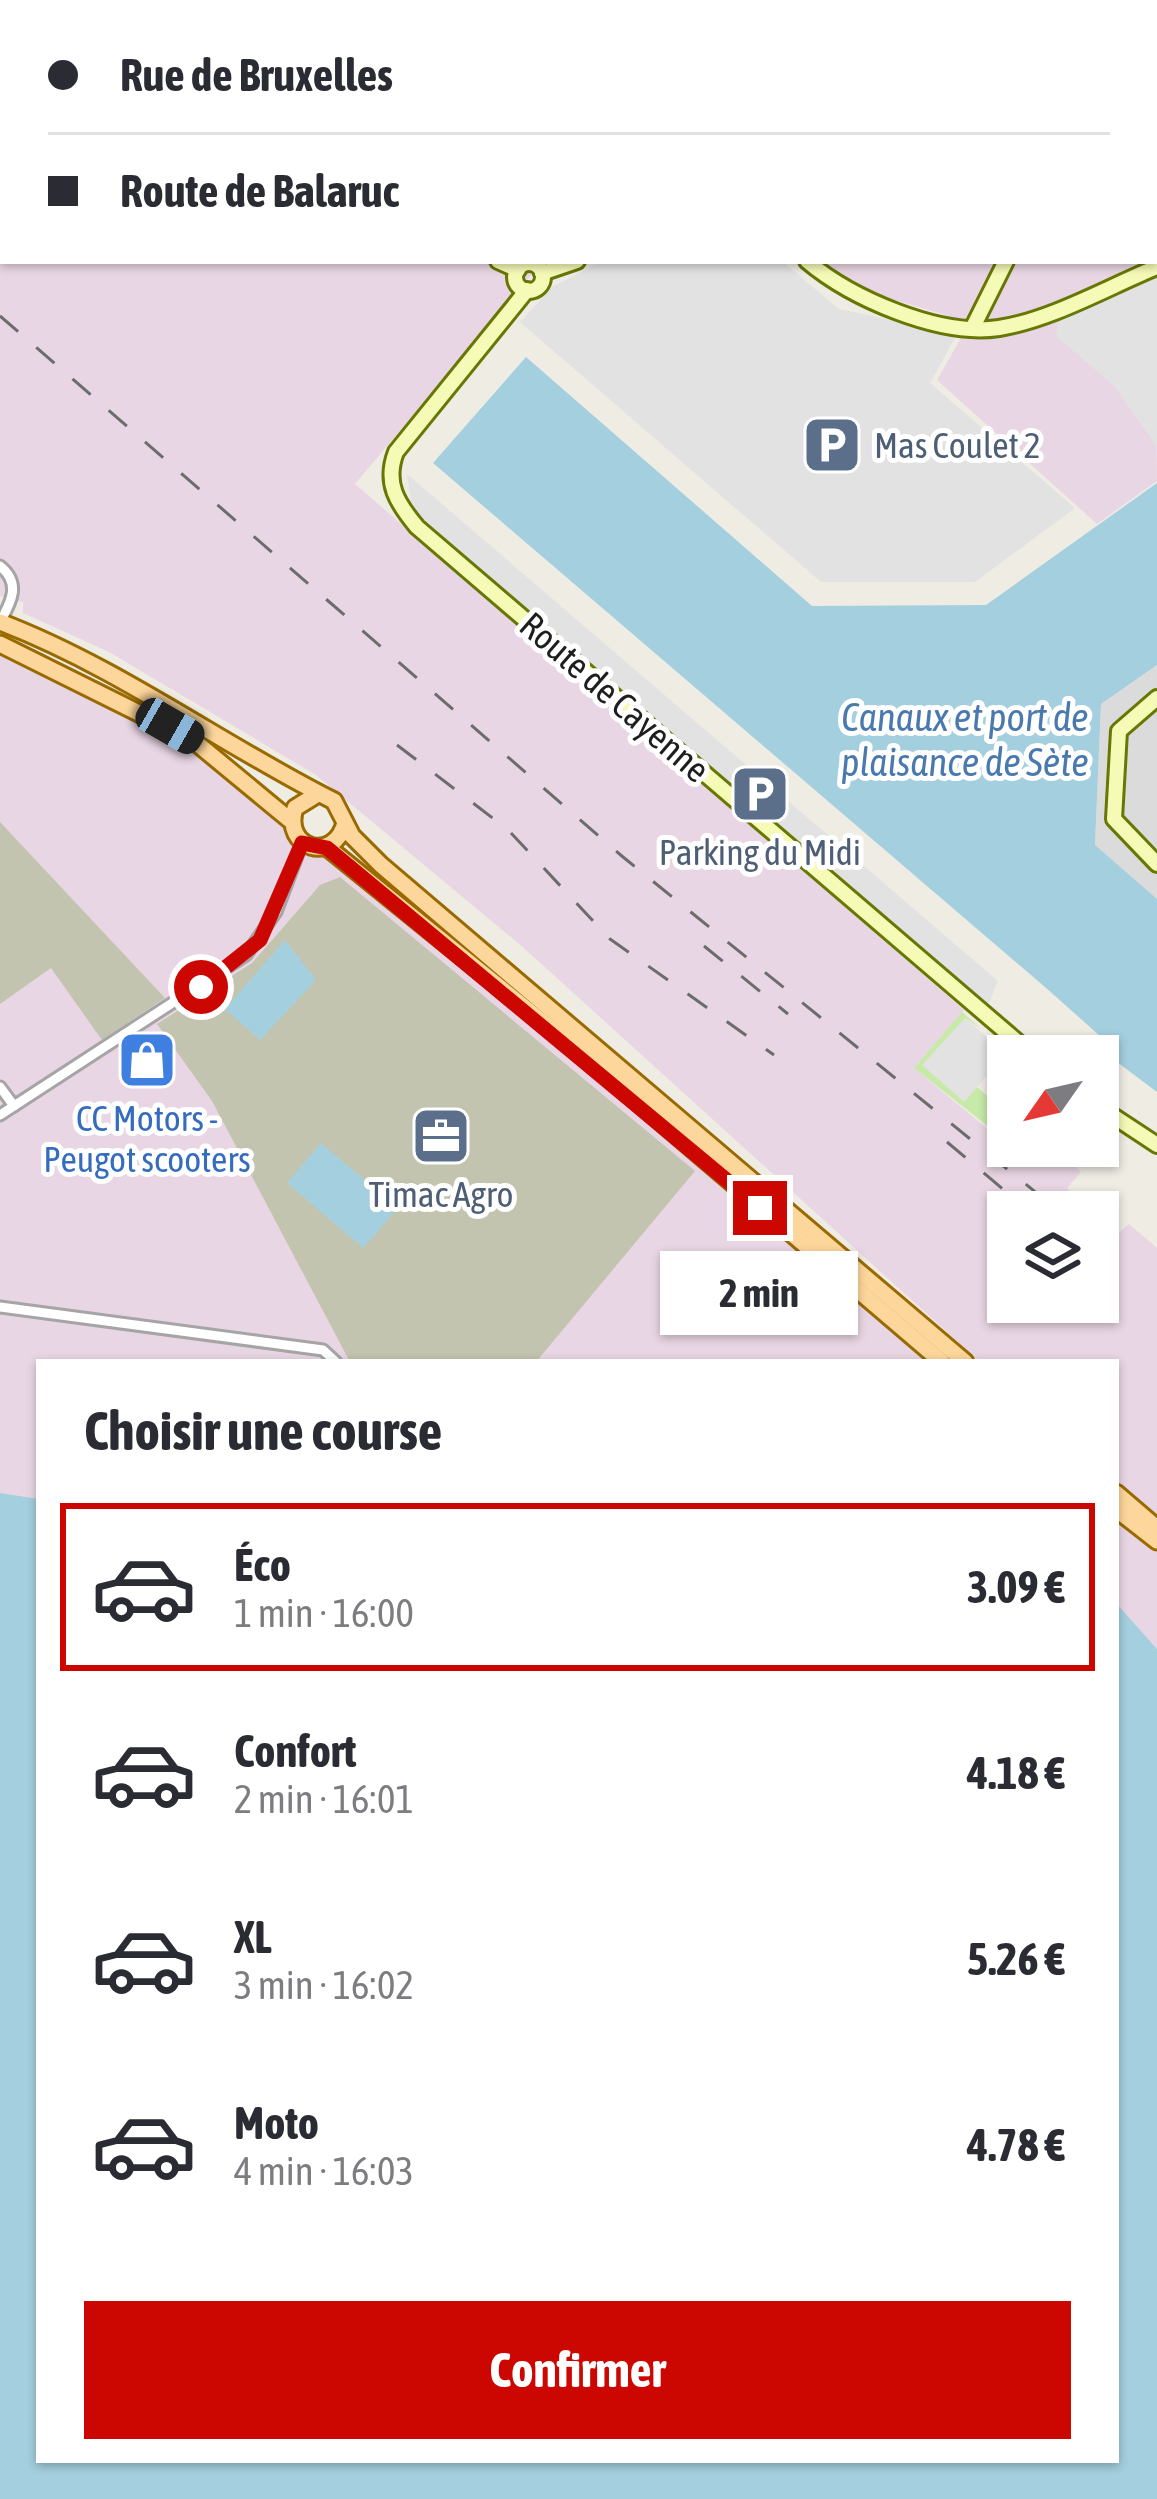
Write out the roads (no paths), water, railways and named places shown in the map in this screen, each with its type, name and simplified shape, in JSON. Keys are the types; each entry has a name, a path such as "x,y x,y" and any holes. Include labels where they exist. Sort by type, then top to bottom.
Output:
{"main road":[{"path":"0,622 105,668 339,805 345,823 381,866 961,1359"},
{"path":"0,644 193,740 292,821 302,843 327,848 572,1046 938,1359"},
{"path":"292,821 299,803 316,795"},
{"path":"327,848 341,836 345,823"},
{"path":"1119,1496 1157,1528"},
{"path":"1119,1511 1157,1541"}],"street":[{"name":"Route de Cayenne","path":"505,264 518,270 529,264"},
{"name":"Route de Cayenne","path":"532,264 542,273"},
{"name":"Route de Cayenne","path":"542,273 568,264"},
{"path":"812,264 860,299 972,329 1020,322 1157,267"},
{"path":"972,329 1005,264"},
{"path":"518,270 516,280 527,290"},
{"name":"Route de Cayenne","path":"542,273 538,288 527,290 396,452 391,480 398,502 459,563 1010,1035"},
{"path":"992,292 1002,316 1020,322"},
{"path":"0,566 11,574 15,593 0,622"},
{"path":"1157,698 1118,734 1115,823 1157,864"},
{"path":"0,1115 227,970 260,940 302,843"},
{"path":"0,1087 14,1106"},
{"path":"1119,1120 1157,1145"},
{"path":"0,1307 323,1350 333,1359"}],"water":[{"name":"Canaux et port de plaisance de Sète","path":"526,357 812,606 986,605 1157,483 1157,665 1101,704 1095,845 1157,899 1157,1092 1119,1064 1119,1035 1099,1035 433,463"},
{"path":"285,940 316,980 260,1040 225,1009"},
{"path":"321,1143 398,1208 363,1248 287,1183"},
{"path":"0,1493 36,1499 36,2463 1119,2463 1119,1606 1157,1649 1157,2499 0,2499"}],"railway":[{"path":"0,316 623,857 1034,1191"},
{"path":"397,745 507,829"},
{"path":"511,833 610,939 774,1055"},
{"path":"704,946 788,1014"},
{"path":"947,1142 1005,1191"}],"place":[{"name":"Mas Coulet 2","path":"832,445"},
{"name":"Parking du Midi","path":"760,794"},
{"name":"CC Motors - Peugot scooters","path":"147,1060"},
{"name":"Timac Agro","path":"441,1136"}]}
